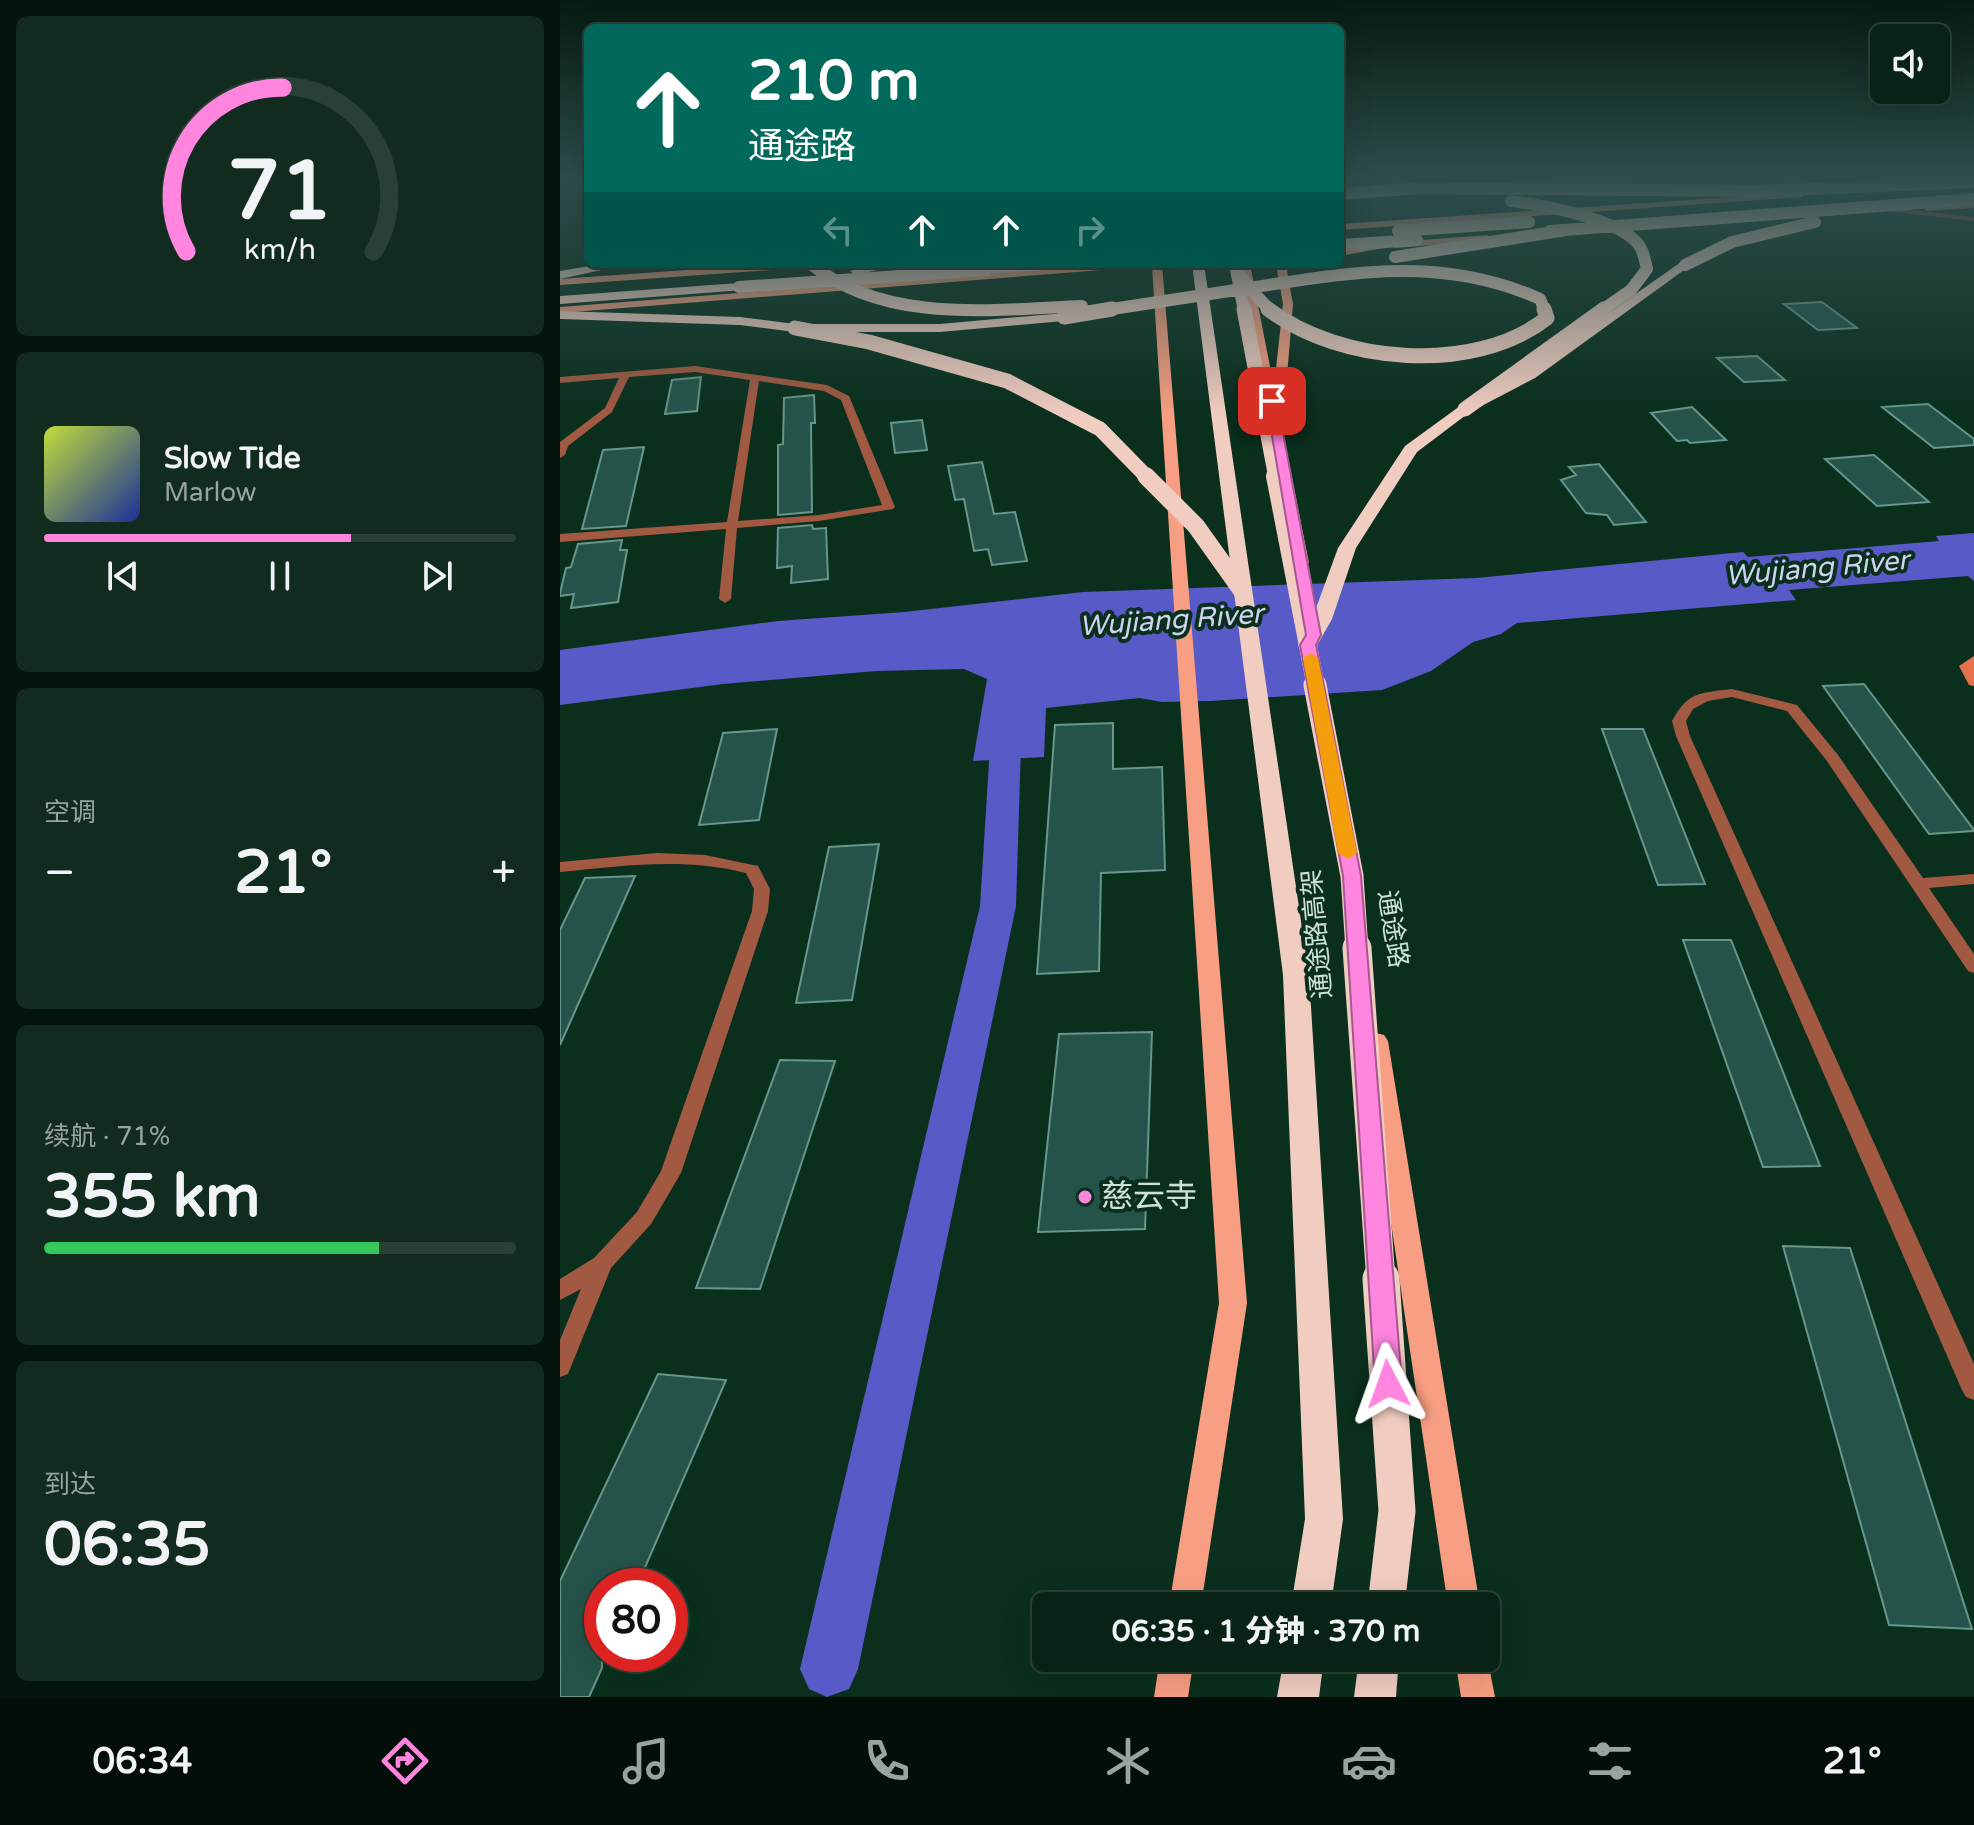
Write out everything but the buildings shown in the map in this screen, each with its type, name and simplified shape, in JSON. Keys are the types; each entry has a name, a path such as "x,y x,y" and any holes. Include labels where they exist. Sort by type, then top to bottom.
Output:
{"highway":[{"path":"1344,265 1391,257"},
{"path":"1312,639 1347,548 1411,449 1631,290 1647,269 1643,257"},
{"path":"1465,409 1530,375 1685,265 1701,257"},
{"path":"560,275 600,268"},
{"path":"815,268 822,277 867,296 933,308 999,310 1084,305 1322,268"},
{"path":"856,271 873,268"},
{"path":"560,291 896,268"},
{"path":"560,300 1017,268"},
{"name":"通途路高架","path":"1199,268 1296,975 1324,1519 1313,1592"},
{"path":"795,328 940,328 1064,317 1238,290 1251,288 1253,288 1324,276 1424,269 1503,282 1540,299 1547,318 1529,333 1483,351 1411,354 1360,348 1305,333 1265,308 1258,298 1251,288 1250,287 1240,268"},
{"name":"通途路高架","path":"1240,268 1312,639 1352,876 1397,1511 1388,1592"},
{"path":"560,312 740,321 795,328 884,346 1007,381 1100,429 1196,526 1243,592"},
{"path":"1298,1697 1302,1672"},
{"path":"1375,1697 1378,1672"}],"main road":[{"path":"560,282 756,268"},
{"path":"560,312 1100,268"},
{"path":"1157,268 1233,1303 1187,1592"},
{"name":"通途路","path":"1240,268 1277,428 1304,583 1462,1592"},
{"path":"1277,428 1288,304 1282,270 1285,268"},
{"path":"1171,1697 1175,1672"},
{"path":"1474,1672 1478,1697"}],"street":[{"path":"560,380 695,369 827,388 845,398 889,507 831,517 560,538"},
{"path":"560,455 563,445 596,424 617,402 625,374"},
{"path":"725,599 732,524 755,376"},
{"path":"1974,660 1966,666 1974,682"},
{"path":"1974,967 1833,758 1792,708 1732,693 1704,697 1687,706 1679,721 1683,736 1974,1390"},
{"path":"560,867 693,858 727,862 752,870 762,889 760,911 671,1173 644,1218 602,1264 560,1291"},
{"path":"1918,884 1974,879"},
{"path":"560,1367 602,1264"}],"water":[{"name":"Wujiang River","path":"1974,533 1974,581 1968,576 1789,590 1796,600 1517,623 1501,634 1473,642 1431,671 1382,690 1210,701 1162,702 1140,698 1046,708 1044,757 973,761 987,679 964,669 876,671 723,684 560,705 560,650 778,621 904,612 1083,592 1476,578 1743,552 1748,557 1939,541 1936,536"}],"waterway":[{"path":"829,1669 998,906 1007,714"}],"slow traffic":[{"path":"1311,658 1348,853"}],"place":[{"name":"慈云寺","path":"1085,1197"}],"route":[{"path":"1272,401 1313,635 1308,645 1352,876 1388,1384"}]}
